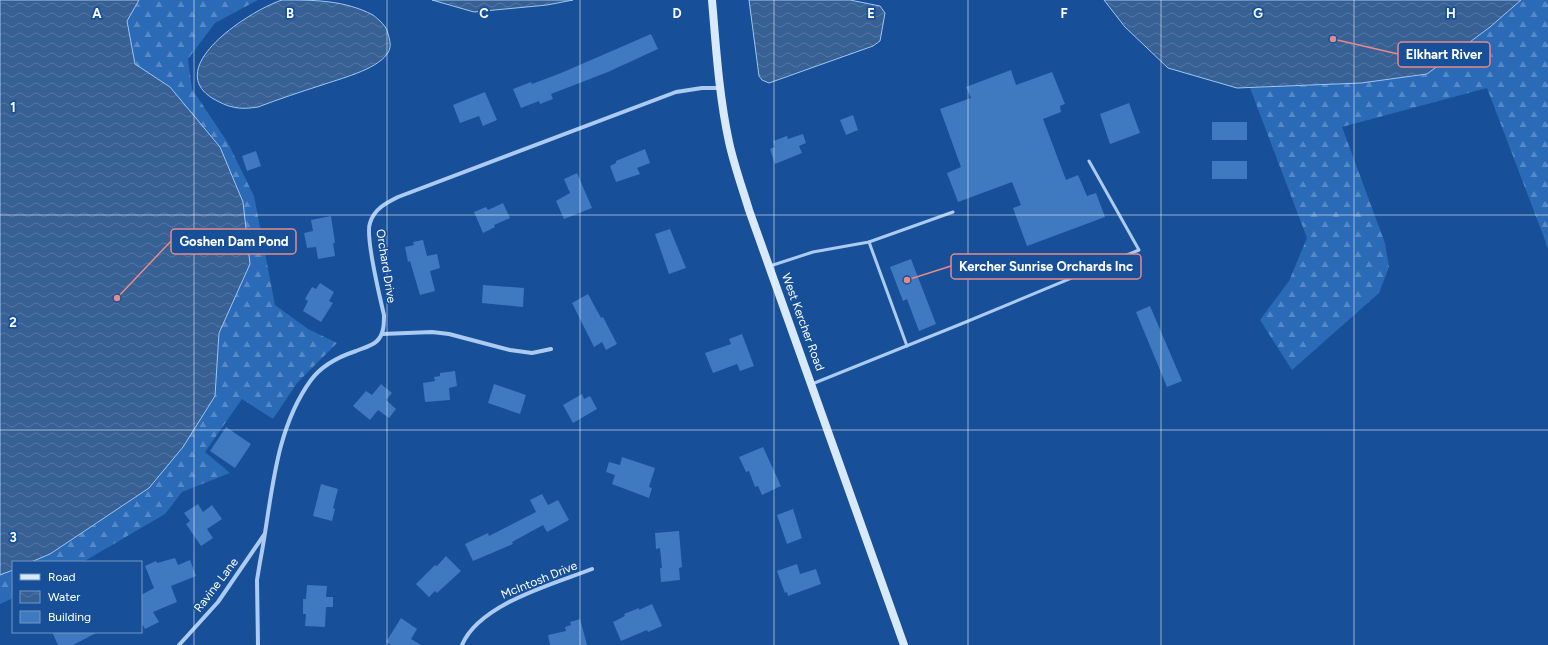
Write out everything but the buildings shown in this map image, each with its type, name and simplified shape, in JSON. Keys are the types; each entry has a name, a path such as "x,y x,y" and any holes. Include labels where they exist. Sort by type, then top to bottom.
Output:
{"main road":[{"name":"West Kercher Road","path":"712,0 720,88 734,162 749,210 904,645"}],"street":[{"name":"Orchard Drive","path":"382,334 384,315 369,238 369,224 375,212 384,204 398,197 676,92 702,88 720,88"},
{"path":"258,645 257,580 281,446 290,420 302,395 311,380 322,367 334,360 371,345 378,340 382,334 432,332 449,334 510,350 532,353 551,349"},
{"name":"Ravine Lane","path":"179,645 218,602 266,533"},
{"name":"McIntosh Drive","path":"462,645 472,629 504,604 592,569"}],"lane":[{"path":"812,384 1139,250 1089,161"},
{"path":"770,266 813,252 869,242 953,212"},
{"path":"869,242 907,346"}],"green space":[{"path":"139,0 258,0 215,23 188,59 192,89 228,143 254,196 275,305 308,329 337,343 297,383 273,419 242,399 205,452 230,473 182,492 165,514 85,561 33,561 50,554 149,488 215,396 219,333 250,264 170,87 135,64 127,21"},
{"path":"1521,0 1548,0 1548,248 1487,88 1342,127 1385,243 1389,267 1379,293 1292,370 1260,320 1289,281 1307,238 1250,88 1361,83 1427,74 1490,27"},
{"path":"12,570 12,598 0,604 0,575"}],"water":[{"path":"0,0 139,0 127,21 135,64 170,87 220,147 243,202 250,264 219,333 215,396 183,447 149,488 50,554 33,561 12,561 12,570 0,575"},
{"path":"282,0 329,2 351,6 373,15 386,28 390,44 389,52 375,65 357,73 258,107 234,107 212,98 199,85 198,70 205,55 217,40 234,27 269,5"},
{"path":"432,0 573,0 547,5 474,12"},
{"path":"749,0 850,0 880,6 885,13 880,41 873,46 769,83 762,80 759,76"},
{"path":"1104,0 1521,0 1490,27 1427,74 1361,83 1237,88 1168,68 1125,27"}],"place":[{"name":"Elkhart River","path":"1333,39"},
{"name":"Kercher Sunrise Orchards Inc","path":"907,280"},
{"name":"Goshen Dam Pond","path":"117,298"}]}
